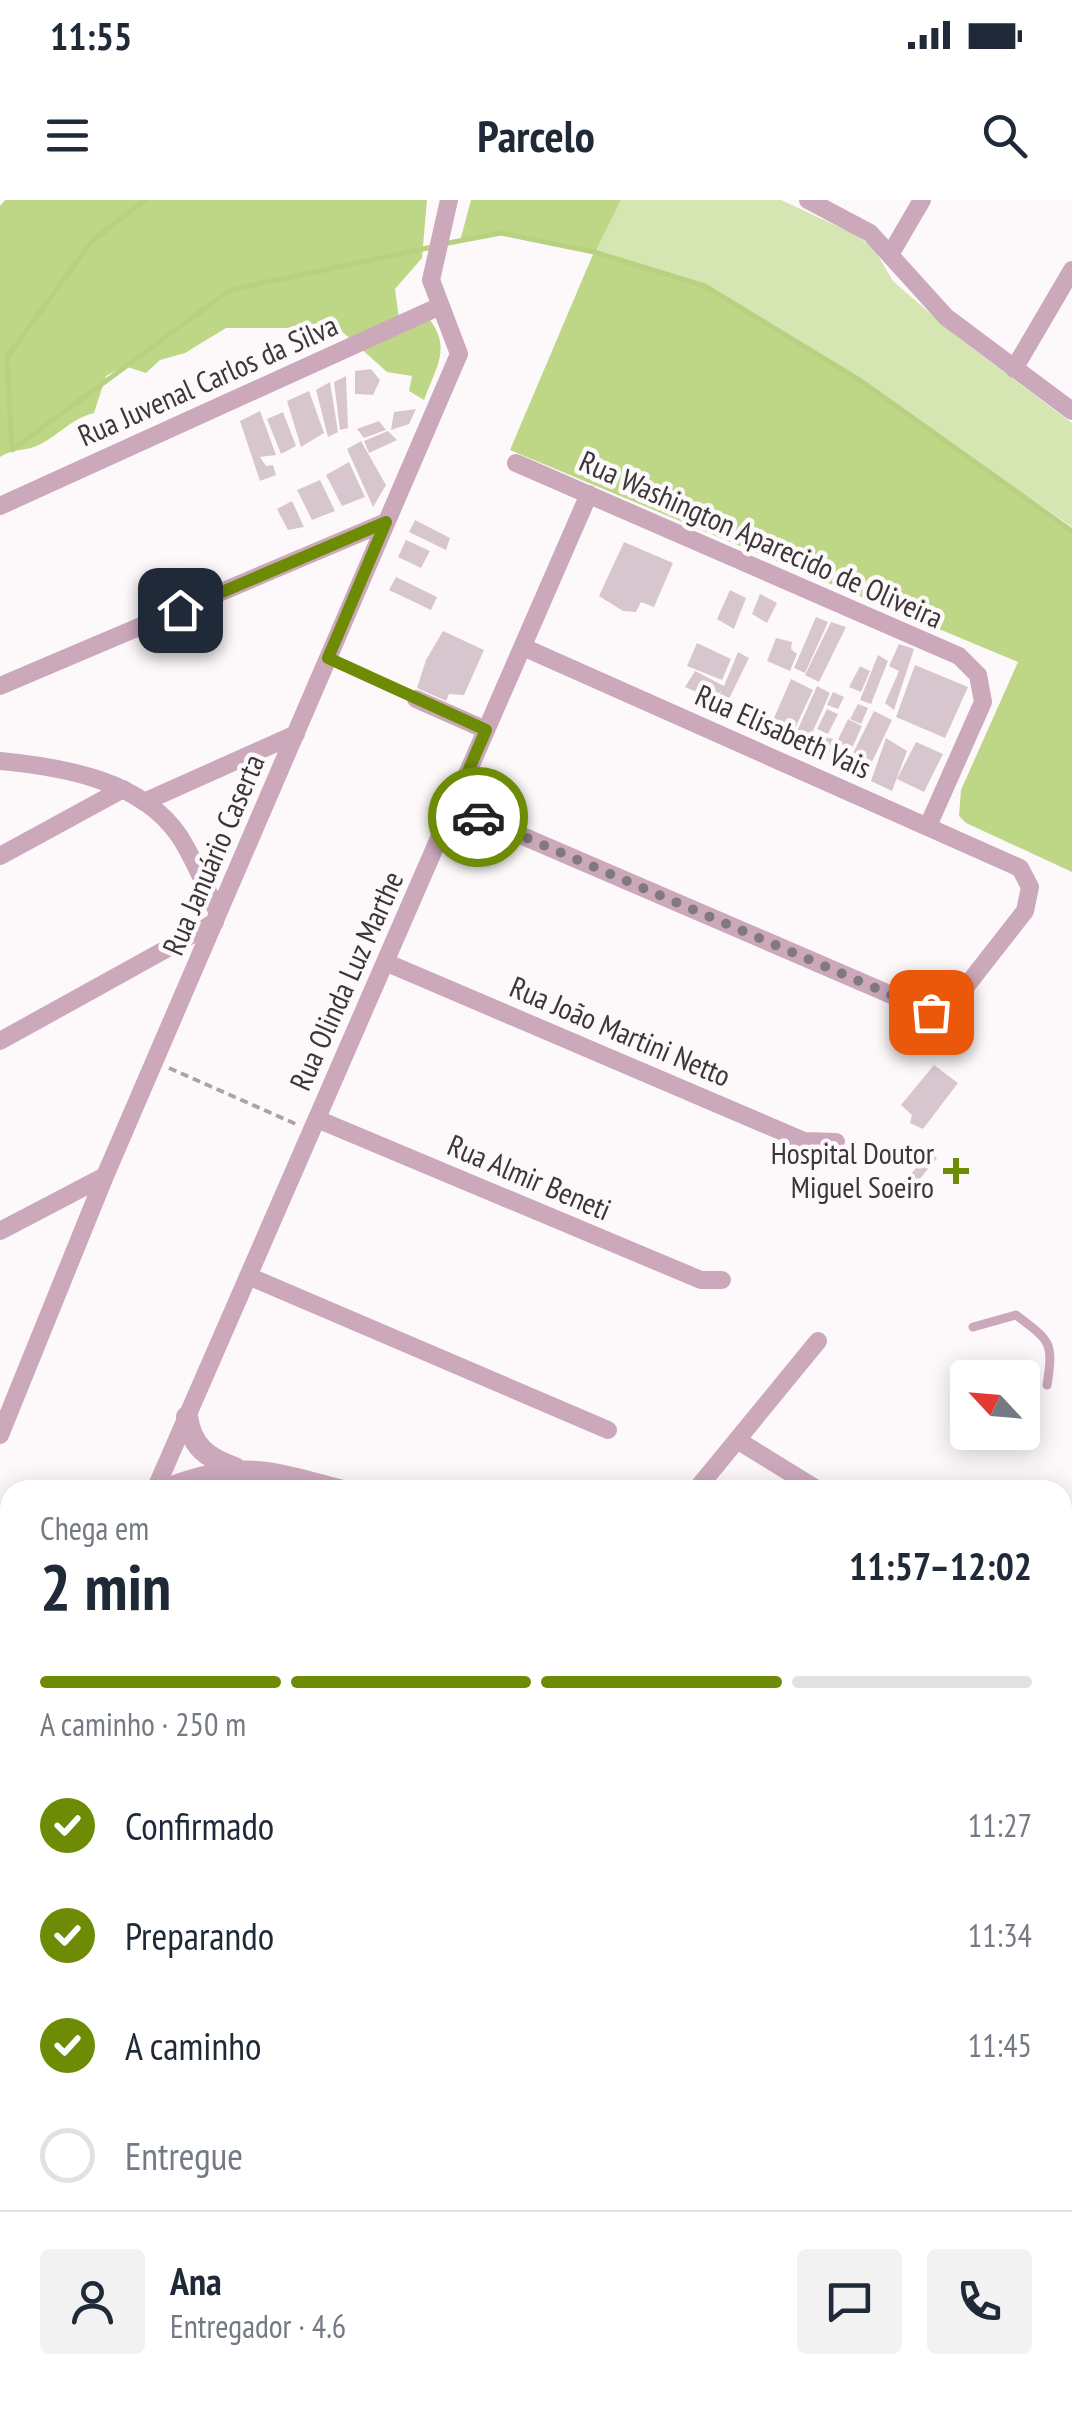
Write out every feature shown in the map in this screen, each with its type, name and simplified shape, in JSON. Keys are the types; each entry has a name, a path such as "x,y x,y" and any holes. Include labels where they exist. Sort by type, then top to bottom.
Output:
{"street":[{"path":"438,307 431,280 449,200"},
{"path":"808,200 849,218 891,253 946,317 1072,411"},
{"path":"891,253 922,200"},
{"path":"1014,369 1072,270"},
{"name":"Rua Januário Caserta","path":"0,1435 105,1176 459,354 458,342 438,307"},
{"name":"Rua Juvenal Carlos da Silva","path":"0,506 438,307"},
{"name":"Rua Washington Aparecido de Oliveira","path":"516,463 959,656 978,675 983,702 928,826"},
{"name":"Rua Olinda Luz Marthe","path":"159,1480 589,494"},
{"path":"0,686 386,522"},
{"name":"Rua Elisabeth Vais","path":"453,806 931,1012 946,1012 1025,910 1030,887 1020,868 522,647"},
{"path":"416,699 486,730"},
{"path":"144,802 296,734"},
{"path":"0,760 96,778 144,802 179,836 217,918 0,1041"},
{"path":"0,856 122,789"},
{"name":"Rua João Martini Netto","path":"385,962 804,1141 836,1142"},
{"name":"Rua Almir Beneti","path":"314,1125 701,1280 722,1280"},
{"path":"0,1231 105,1176"},
{"path":"248,1276 608,1430"},
{"path":"704,1480 818,1341"},
{"path":"0,1407 22,1379"},
{"path":"187,1416 193,1441 201,1451 235,1468"},
{"path":"736,1440 802,1480"},
{"path":"196,1480 235,1468 300,1480"}],"lane":[{"path":"328,658 416,699"},
{"path":"973,1327 1016,1315 1037,1331 1051,1346 1047,1384"}],"path":[{"path":"154,1062 314,1125"}],"green space":[{"path":"5,200 427,200 422,258 395,289 400,326 427,316 439,338 440,357 424,400 409,391 412,376 387,372 338,328 226,328 185,353 160,360 146,373 124,366 106,376 94,413 39,445 0,457 0,206"},
{"path":"471,200 621,200 595,252 705,286 861,381 1072,531 1072,872 966,823 959,816 961,790 1018,662 510,450 594,252 502,233 460,241"},
{"path":"621,200 781,200 873,247 893,281 956,336 1072,423 1072,527 861,381 705,286 594,252"}],"building":[{"path":"371,369 380,380 373,395 355,394 355,371"},
{"path":"346,376 348,428 340,430 334,382"},
{"path":"330,382 338,432 328,437 316,390"},
{"path":"309,391 324,433 301,447 287,401"},
{"path":"416,409 409,424 391,430 394,412"},
{"path":"260,411 276,455 260,457 266,466 273,465 276,475 260,481 240,421"},
{"path":"283,412 296,446 281,454 267,419"},
{"path":"379,421 386,430 364,438 357,429"},
{"path":"388,431 397,440 369,453 364,441"},
{"path":"361,441 386,485 373,507 347,449"},
{"path":"349,462 365,497 342,506 326,475"},
{"path":"320,480 335,511 312,520 297,490"},
{"path":"292,501 304,527 288,530 277,509"},
{"path":"415,520 450,538 446,550 409,532"},
{"path":"406,540 430,551 421,568 398,557"},
{"path":"624,542 673,563 654,607 641,602 636,612 623,611 599,596"},
{"path":"396,577 437,597 431,610 389,590"},
{"path":"730,590 746,598 734,629 717,619"},
{"path":"760,594 777,603 767,623 752,614"},
{"path":"816,617 828,622 805,673 794,668"},
{"path":"831,622 846,627 819,682 805,675"},
{"path":"443,631 484,650 464,695 449,694 446,701 417,688 426,660"},
{"path":"776,638 792,642 791,649 797,654 790,671 767,661"},
{"path":"697,643 731,659 722,680 687,666"},
{"path":"899,644 914,649 894,710 885,703 899,671 889,666"},
{"path":"738,652 749,658 725,707 716,703 722,689 715,700 685,687 695,671 724,686"},
{"path":"878,655 888,661 871,704 860,700"},
{"path":"915,665 968,687 945,738 896,717"},
{"path":"860,666 870,671 861,692 849,687"},
{"path":"791,679 813,690 788,743 767,734"},
{"path":"817,686 830,693 804,751 791,745"},
{"path":"833,692 844,697 838,709 827,705"},
{"path":"858,704 868,708 861,724 850,719"},
{"path":"827,709 838,714 828,734 817,729"},
{"path":"874,711 892,720 870,766 849,761"},
{"path":"848,719 862,726 844,766 828,760"},
{"path":"815,734 836,740 825,760 807,753"},
{"path":"886,738 907,751 892,791 871,781"},
{"path":"916,742 943,754 924,792 897,779"},
{"path":"934,1065 958,1083 923,1129 910,1123 912,1115 901,1105"},
{"path":"929,1152 937,1158 914,1186 906,1180"}],"waterway":[{"path":"12,450 7,357 92,241 145,200"},
{"path":"443,244 501,233 594,252 705,286 861,381 1072,531"},
{"path":"12,450 230,290 432,247"}],"way so far":[{"path":"478,817 931,1012"}],"place":[{"name":"Hospital Doutor Miguel Soeiro","path":"956,1171"}],"route":[{"path":"180,610 386,522 328,658 486,730 453,806 478,817"}]}
